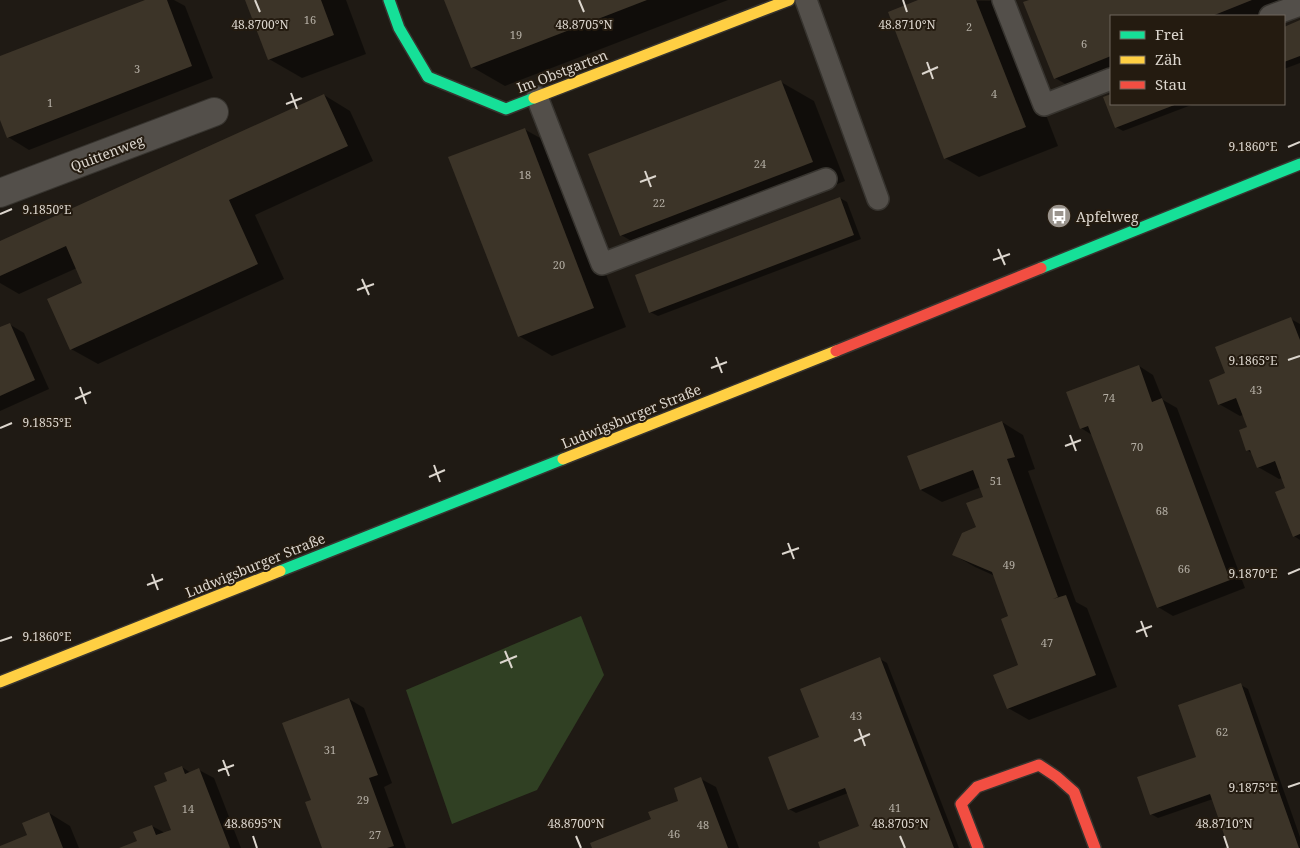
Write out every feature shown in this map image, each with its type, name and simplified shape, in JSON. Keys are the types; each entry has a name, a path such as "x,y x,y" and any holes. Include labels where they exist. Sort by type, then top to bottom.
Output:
{"main road":[{"name":"Im Obstgarten","path":"389,0 399,28 428,77 506,109 789,0"},
{"name":"Ludwigsburger Straße","path":"0,682 737,391 1300,164"},
{"path":"978,848 961,804 976,788 1039,765 1057,776 1074,792 1095,848"}],"street":[{"name":"Quittenweg","path":"0,193 214,112"}],"lane":[{"path":"806,0 878,199"},
{"path":"1003,0 1044,105 1110,79"},
{"path":"1273,15 1300,5"},
{"path":"537,97 602,264 826,179"}],"green space":[{"path":"581,616 604,675 537,790 452,824 406,690"}],"building":[{"path":"145,0 167,0 192,66 7,138 0,120 0,56"},
{"path":"245,0 321,0 334,35 268,60"},
{"path":"444,0 647,0 471,68"},
{"path":"918,0 976,0 1026,127 944,159 888,12"},
{"path":"1029,0 1252,0 1214,15 1110,15 1110,56 1054,79 1023,2"},
{"path":"1300,20 1300,56 1285,62 1285,27"},
{"path":"781,80 813,162 620,236 588,154"},
{"path":"324,94 348,146 229,200 258,264 70,350 47,299 82,283 66,246 0,276 0,241"},
{"path":"1110,94 1110,105 1174,105 1115,128 1103,97"},
{"path":"525,128 594,308 518,337 448,157"},
{"path":"840,197 854,235 649,313 635,275"},
{"path":"1291,317 1300,340 1300,534 1293,537 1275,492 1285,488 1275,461 1257,468 1250,450 1246,451 1239,430 1247,427 1236,398 1218,405 1209,380 1225,373 1215,347"},
{"path":"10,323 35,380 0,396 0,327"},
{"path":"1139,365 1152,402 1162,398 1230,580 1157,608 1088,426 1080,429 1066,392"},
{"path":"1002,421 1015,457 1007,459 1058,597 1053,599 1066,595 1096,675 1007,709 993,675 1018,665 1001,619 1008,616 992,572 952,555 962,533 976,527 966,503 983,497 973,470 920,490 907,456"},
{"path":"880,657 954,848 820,848 818,842 859,826 845,788 788,810 768,757 819,737 800,689"},
{"path":"1241,683 1299,848 1224,848 1228,846 1210,794 1150,815 1137,777 1196,757 1178,705"},
{"path":"349,698 378,775 369,778 394,846 387,848 322,848 305,802 311,800 282,723"},
{"path":"182,766 185,774 199,768 230,848 119,848 137,841 133,832 152,825 156,835 171,830 154,786 167,781 164,773"},
{"path":"701,777 728,848 592,848 590,843 651,819 648,812 678,801 674,788"},
{"path":"49,812 63,848 0,848 0,846 27,835 22,823"}],"traffic: fast":[{"path":"389,0 399,28 428,77 506,109 534,98"},
{"path":"1041,268 1300,164"},
{"path":"280,571 563,459"}],"traffic: slow":[{"path":"534,98 789,0"},
{"path":"563,459 836,351"},
{"path":"0,682 280,571"}],"traffic: jam":[{"path":"836,351 1041,268"},
{"path":"978,848 961,804 977,787 1039,765 1074,792 1095,848"}],"place":[{"name":"Apfelweg","path":"1059,216"}]}
